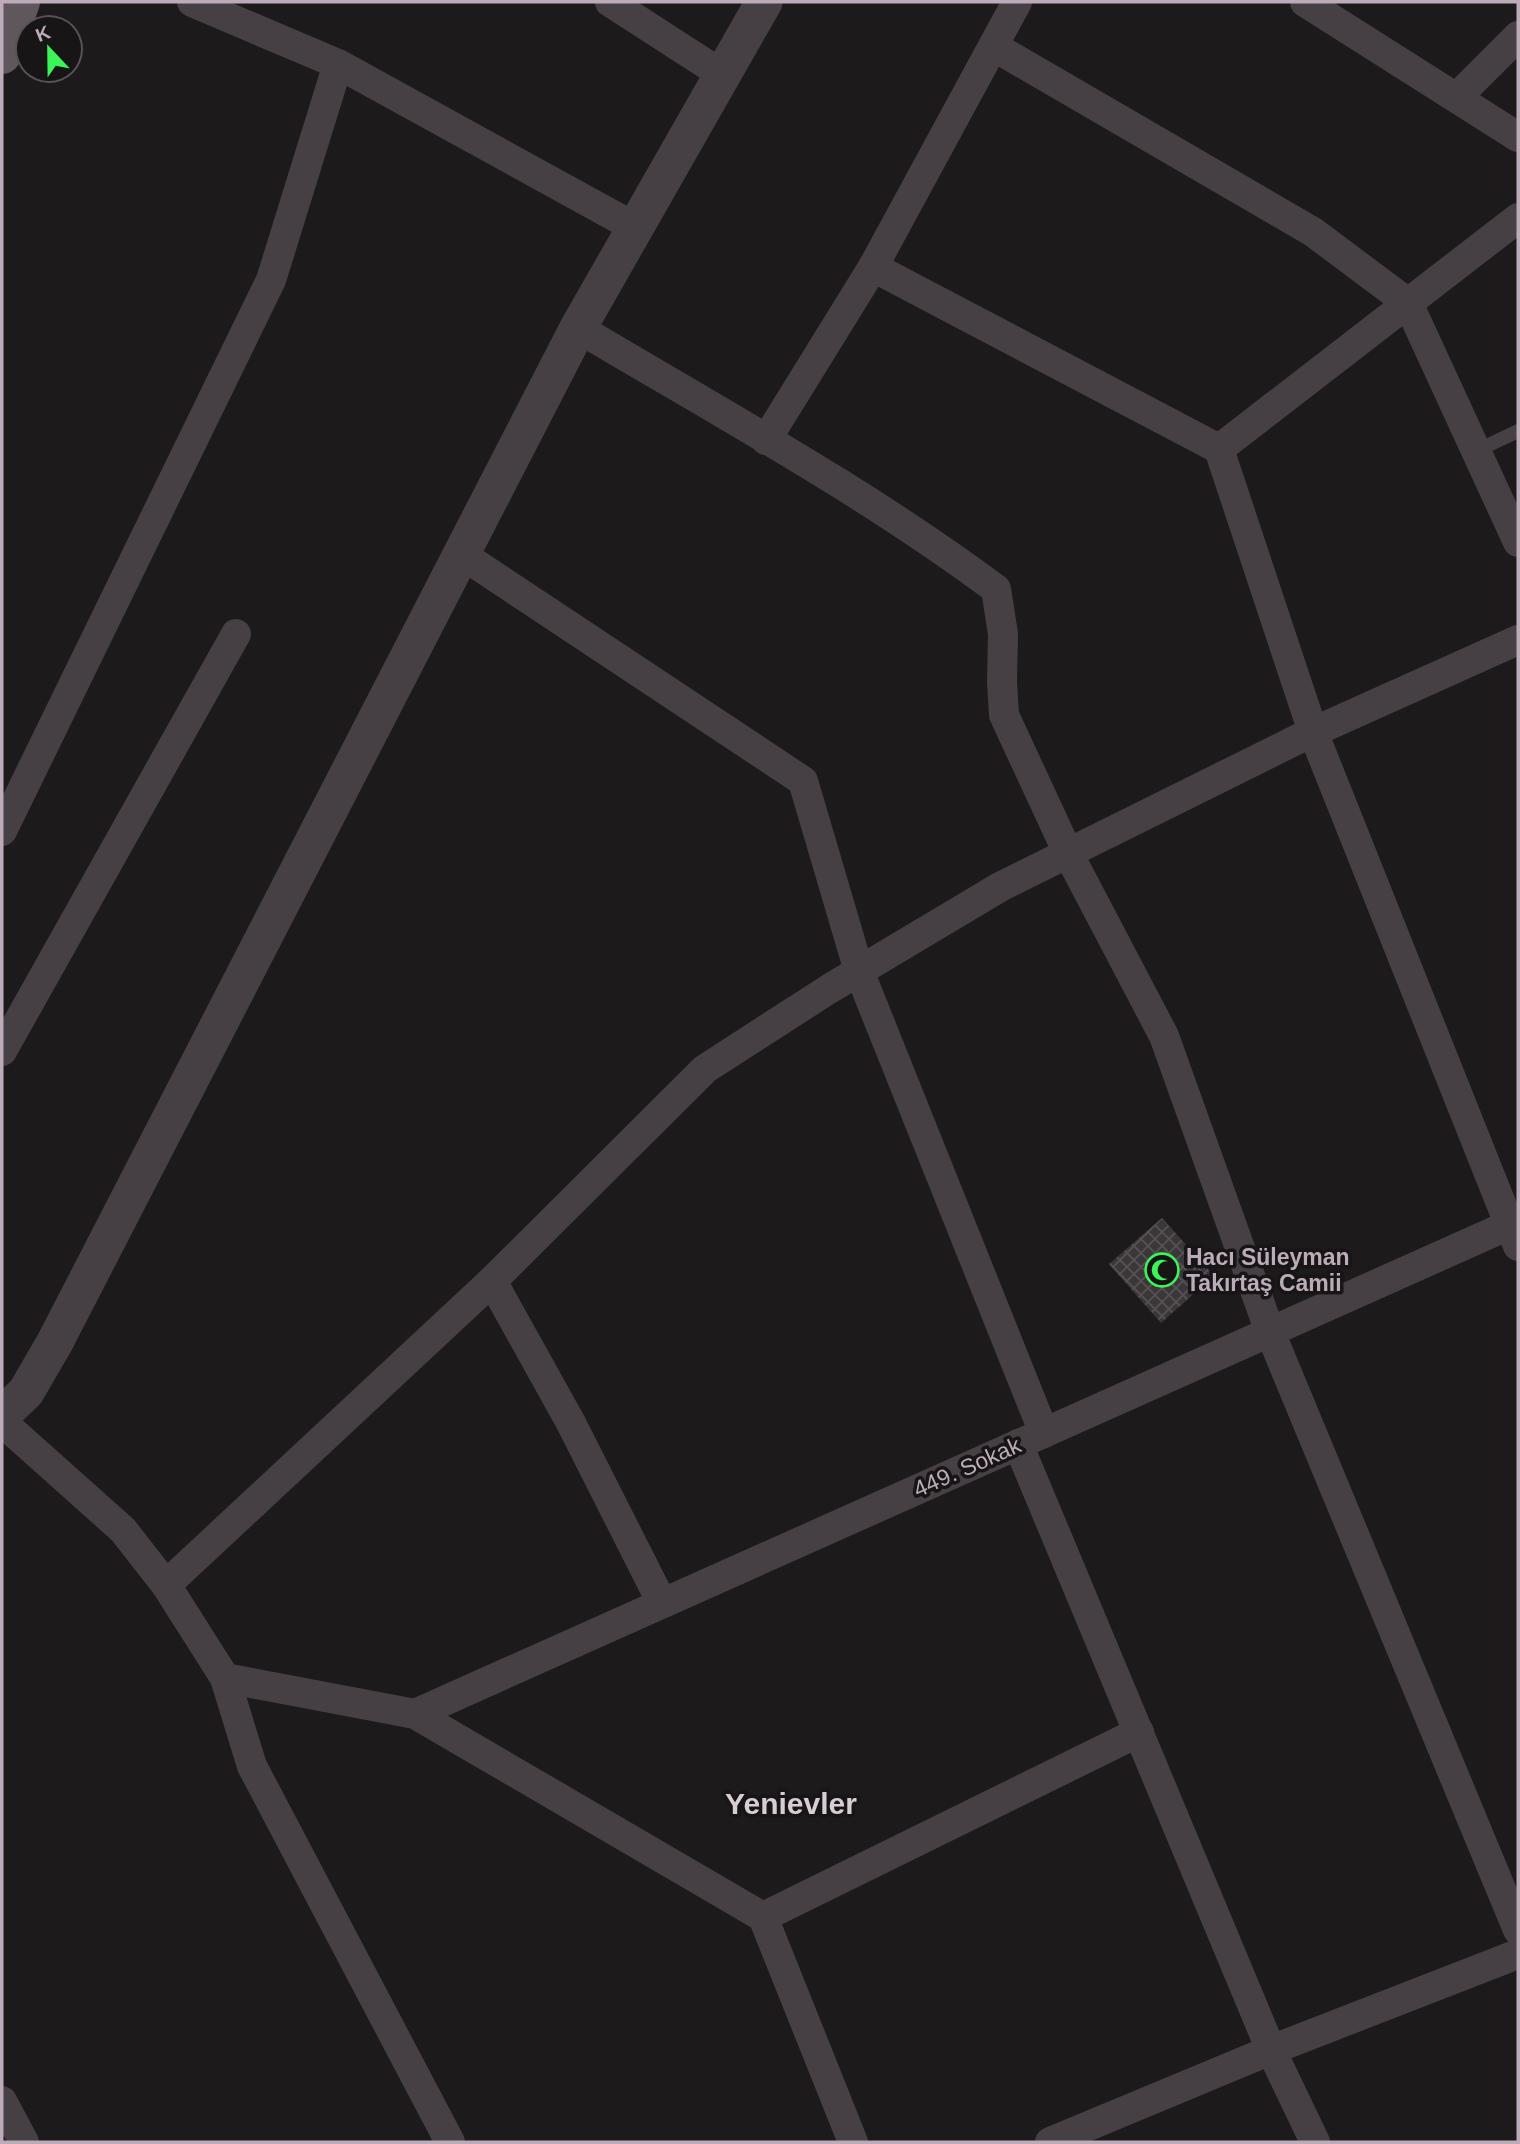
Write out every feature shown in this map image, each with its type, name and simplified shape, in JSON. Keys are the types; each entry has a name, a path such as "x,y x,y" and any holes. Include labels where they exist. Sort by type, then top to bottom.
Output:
{"main road":[{"path":"2,55 21,2"}],"street":[{"path":"192,2 338,64 636,228"},
{"path":"610,2 723,75"},
{"path":"2,1415 26,1392 55,1342 578,328 764,2"},
{"path":"766,440 873,267 1017,2"},
{"path":"1306,2 1518,136"},
{"path":"1457,97 1518,36"},
{"path":"993,46 1313,232 1408,303 1518,542"},
{"path":"2,831 271,280 338,64"},
{"path":"1219,449 1518,218"},
{"path":"873,267 1219,449 1313,732 1515,1231"},
{"path":"578,328 841,484 960,562 996,589 1003,634 1004,715 1068,853 1164,1036 1270,1332 1518,1930"},
{"path":"461,554 803,781 859,971 1139,1732 1271,2050 1315,2142"},
{"path":"2,1051 236,634"},
{"path":"166,1585 492,1281 705,1069 859,971 1000,887 1313,732 1518,640"},
{"name":"449. Sokak","path":"415,1714 1270,1332 1515,1231"},
{"path":"492,1281 571,1423 662,1604"},
{"path":"2,1422 123,1530 166,1585 225,1678 252,1766 450,2142"},
{"path":"225,1678 415,1714 763,1917 853,2142"},
{"path":"763,1917 1139,1732"},
{"path":"1050,2142 1271,2050 1518,1954"},
{"path":"2,2101 24,2142"}],"lane":[{"path":"1476,451 1518,431"}],"building":[{"name":"Hacı Süleyman Takırtaş Camii","path":"1162,1218 1214,1276 1161,1323 1109,1264"}],"place":[{"name":"Hacı Süleyman Takırtaş Camii","path":"1162,1270"}],"district":[{"name":"Yenievler","path":"791,1804"}]}
